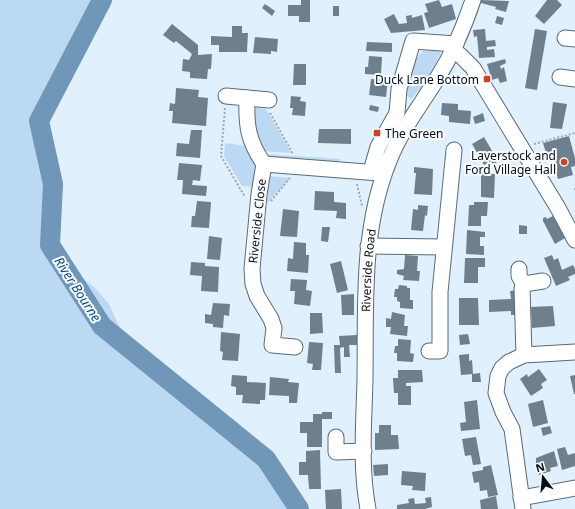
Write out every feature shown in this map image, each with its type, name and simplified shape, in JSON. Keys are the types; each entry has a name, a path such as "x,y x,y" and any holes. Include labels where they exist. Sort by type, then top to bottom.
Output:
{"street":[{"name":"Riverside Road","path":"377,172 439,76 454,47 473,0"},
{"name":"Riverside Road","path":"368,509 364,451 366,277 368,246 377,172 378,147 397,113 399,89 413,41 454,47"},
{"path":"454,47 473,68 558,208 575,240"},
{"path":"226,96 269,100"},
{"name":"Riverside Close","path":"247,98 246,119 249,136 264,164 260,180 257,210 252,269 253,284 257,296 271,319 274,328 266,344 295,346"},
{"path":"397,113 406,125"},
{"path":"439,351 440,292 454,150"},
{"path":"264,164 377,172"},
{"path":"368,246 444,247"},
{"path":"519,269 519,276 524,284"},
{"path":"524,284 543,281"},
{"path":"524,284 522,288 524,355"},
{"path":"575,352 524,355 516,358 502,368 498,376 496,393 503,412 512,429 522,503 575,488"},
{"path":"336,436 336,457 364,451"}],"path":[{"path":"226,96 221,156 251,206 257,210 264,210 292,176"},
{"path":"269,100 268,110 294,155"},
{"path":"532,145 575,133"},
{"path":"352,182 357,182 364,216 372,219"}],"shaded area":[{"path":"0,0 111,0 78,58 46,123 57,184 55,244 74,271 95,288 109,304 117,322 130,342 120,349 259,465 289,509 0,509"},
{"path":"437,50 441,52 427,81 411,99 406,95 413,62 423,51"},
{"path":"251,107 266,109 291,153 262,151 260,149"},
{"path":"225,143 247,146 257,166 255,187 242,186 224,156"},
{"path":"266,154 340,159 338,164 271,157"},
{"path":"268,176 290,178 263,208"}],"building":[{"path":"301,0 310,0 310,22 299,22 299,16 288,16 288,5 301,5"},
{"path":"439,0 442,7 452,4 456,19 429,28 424,13 428,12 425,4"},
{"path":"481,0 509,1 506,12 495,9 496,7 481,3"},
{"path":"547,0 557,0 562,5 544,24 535,16"},
{"path":"265,4 275,11 272,16 262,8"},
{"path":"333,6 339,6 339,16 333,16"},
{"path":"394,14 399,24 407,23 406,16 412,15 412,18 422,15 425,30 391,33 384,19"},
{"path":"497,16 504,18 502,25 495,23"},
{"path":"172,24 198,45 198,55 212,54 211,69 208,69 207,79 190,78 190,72 182,71 183,59 189,60 192,54 176,41 174,43 163,35"},
{"path":"232,26 242,26 242,33 248,33 247,52 219,52 219,45 211,45 211,36 232,37"},
{"path":"485,29 486,41 495,40 496,46 487,47 487,50 494,49 495,57 479,58 477,36 474,37 473,30"},
{"path":"535,29 547,31 537,90 525,88"},
{"path":"255,37 278,39 277,52 271,51 271,54 253,53"},
{"path":"367,42 392,43 392,52 366,51"},
{"path":"369,56 382,57 381,75 365,74 365,67 368,67"},
{"path":"505,59 506,63 500,66 501,69 504,67 507,81 500,83 498,78 492,80 487,64"},
{"path":"294,64 306,64 306,85 293,85"},
{"path":"371,79 388,80 386,97 369,95"},
{"path":"176,88 199,90 198,97 208,98 206,126 172,123 173,111 169,111 170,103 175,104"},
{"path":"291,96 301,97 300,101 306,102 305,116 292,115 293,108 290,108"},
{"path":"553,102 567,104 562,129 550,128"},
{"path":"442,103 458,104 458,110 471,111 470,124 449,122 449,116 441,115"},
{"path":"370,105 379,107 378,112 369,110"},
{"path":"483,113 485,121 475,124 473,117"},
{"path":"319,129 351,129 351,144 318,143"},
{"path":"191,130 202,130 200,158 176,156 177,143 189,144"},
{"name":"Laverstock and Ford Village Hall","path":"569,136 575,158 575,166 571,167 573,175 558,179 550,152 546,153 543,143"},
{"path":"484,137 498,161 493,165 491,161 484,165 472,144"},
{"path":"179,163 202,165 200,181 193,180 192,185 207,186 206,196 182,194 183,180 177,180"},
{"path":"414,167 433,169 432,195 414,194 416,173 414,173"},
{"path":"481,173 495,174 494,198 481,197"},
{"path":"315,191 334,192 334,202 346,203 346,219 336,218 337,211 314,210"},
{"path":"197,201 211,202 209,228 191,227 192,216 195,216"},
{"path":"474,202 488,202 487,216 481,216 481,226 468,226 469,205 474,205"},
{"path":"418,205 428,206 423,231 411,230 413,209 418,210"},
{"path":"283,209 299,211 297,237 280,236"},
{"path":"553,216 565,238 555,244 543,221 543,218 546,217 547,219"},
{"path":"519,225 527,226 527,234 519,234"},
{"path":"322,227 330,227 328,242 321,241"},
{"path":"467,230 485,232 485,237 480,237 480,246 484,246 484,255 466,254"},
{"path":"209,236 222,238 220,260 207,259"},
{"path":"294,242 306,243 306,255 309,255 308,273 287,271 288,258 293,259"},
{"path":"405,255 418,256 417,271 420,271 419,281 403,280 404,276 397,274 397,270 404,269"},
{"path":"552,255 554,260 558,258 562,270 573,265 575,269 575,274 568,277 570,280 556,286 544,258"},
{"path":"465,258 485,258 485,267 478,267 478,283 464,283"},
{"path":"341,261 348,290 337,293 330,264"},
{"path":"191,262 205,263 205,266 219,267 218,292 201,291 202,276 190,275"},
{"path":"291,279 307,280 306,290 312,291 310,306 294,304 295,291 290,291"},
{"path":"399,285 410,288 410,300 413,300 413,309 400,308 400,302 397,301 397,297 394,297 395,289 398,289"},
{"path":"519,290 520,315 511,315 511,311 489,312 489,300 511,299 510,291"},
{"path":"354,294 354,315 342,315 341,295"},
{"path":"459,298 478,298 479,325 459,325"},
{"path":"213,303 230,304 229,316 224,315 223,328 213,327 213,324 205,323 205,314 211,315"},
{"path":"553,306 555,326 532,328 531,307"},
{"path":"392,312 405,315 404,326 408,326 407,336 390,334 391,327 386,327 386,318 391,319"},
{"path":"310,313 322,313 323,333 310,334"},
{"path":"221,332 240,334 238,361 222,360 223,352 220,351"},
{"path":"468,334 470,344 460,345 459,335"},
{"path":"357,335 357,345 349,345 350,357 344,357 344,347 340,348 341,373 335,373 334,345 340,345 339,336"},
{"path":"398,339 411,340 410,353 414,354 413,362 397,361 397,353 394,353 395,346 398,346"},
{"path":"309,342 323,343 321,370 312,370 313,364 307,363"},
{"path":"469,354 469,361 472,360 473,374 461,375 459,355"},
{"path":"539,369 547,380 541,384 543,388 531,396 520,379 527,374 528,377"},
{"path":"398,370 422,370 423,382 406,383 406,386 411,386 411,405 398,405 398,393 394,393 393,378 398,378"},
{"path":"480,373 481,382 472,382 472,374"},
{"path":"232,375 247,376 247,382 266,383 265,400 260,400 260,404 242,403 243,395 236,395 236,387 231,386"},
{"path":"575,375 575,394 574,394 570,376"},
{"path":"270,377 289,379 288,382 299,383 297,403 289,403 289,396 269,395"},
{"path":"477,400 480,429 461,431 460,423 466,422 464,402"},
{"path":"543,400 548,423 533,427 528,404"},
{"path":"322,412 332,412 332,419 322,419 322,447 307,447 307,433 300,433 300,422 313,422 313,414 322,414"},
{"path":"379,425 391,425 391,435 398,435 399,449 375,450 375,433 379,433"},
{"path":"550,426 552,433 543,436 541,428"},
{"path":"476,437 481,464 473,465 471,455 465,456 462,439"},
{"path":"565,447 568,455 575,453 575,466 562,470 557,449"},
{"path":"320,450 321,489 309,489 308,475 299,475 299,462 306,462 306,451"},
{"path":"554,451 558,466 550,468 551,471 539,475 537,468 541,467 540,465 536,464 536,458"},
{"path":"388,464 388,475 374,476 373,465"},
{"path":"491,465 498,495 488,497 487,490 480,491 479,482 474,483 472,472 483,470 483,467"},
{"path":"402,471 426,473 425,491 412,490 413,486 401,485"},
{"path":"341,489 342,509 326,509 325,490"},
{"path":"496,496 498,509 481,509 480,500"},
{"path":"431,497 432,507 425,509 397,509 397,505 409,503 408,499 414,498 415,504 426,503 425,498"}],"waterway":[{"name":"River Bourne","path":"102,0 39,121 53,184 50,245 102,326 266,459 299,509"}],"place":[{"name":"Duck Lane Bottom","path":"487,79"},
{"name":"The Green","path":"377,133"},
{"name":"Laverstock and Ford Village Hall","path":"564,162"}]}
